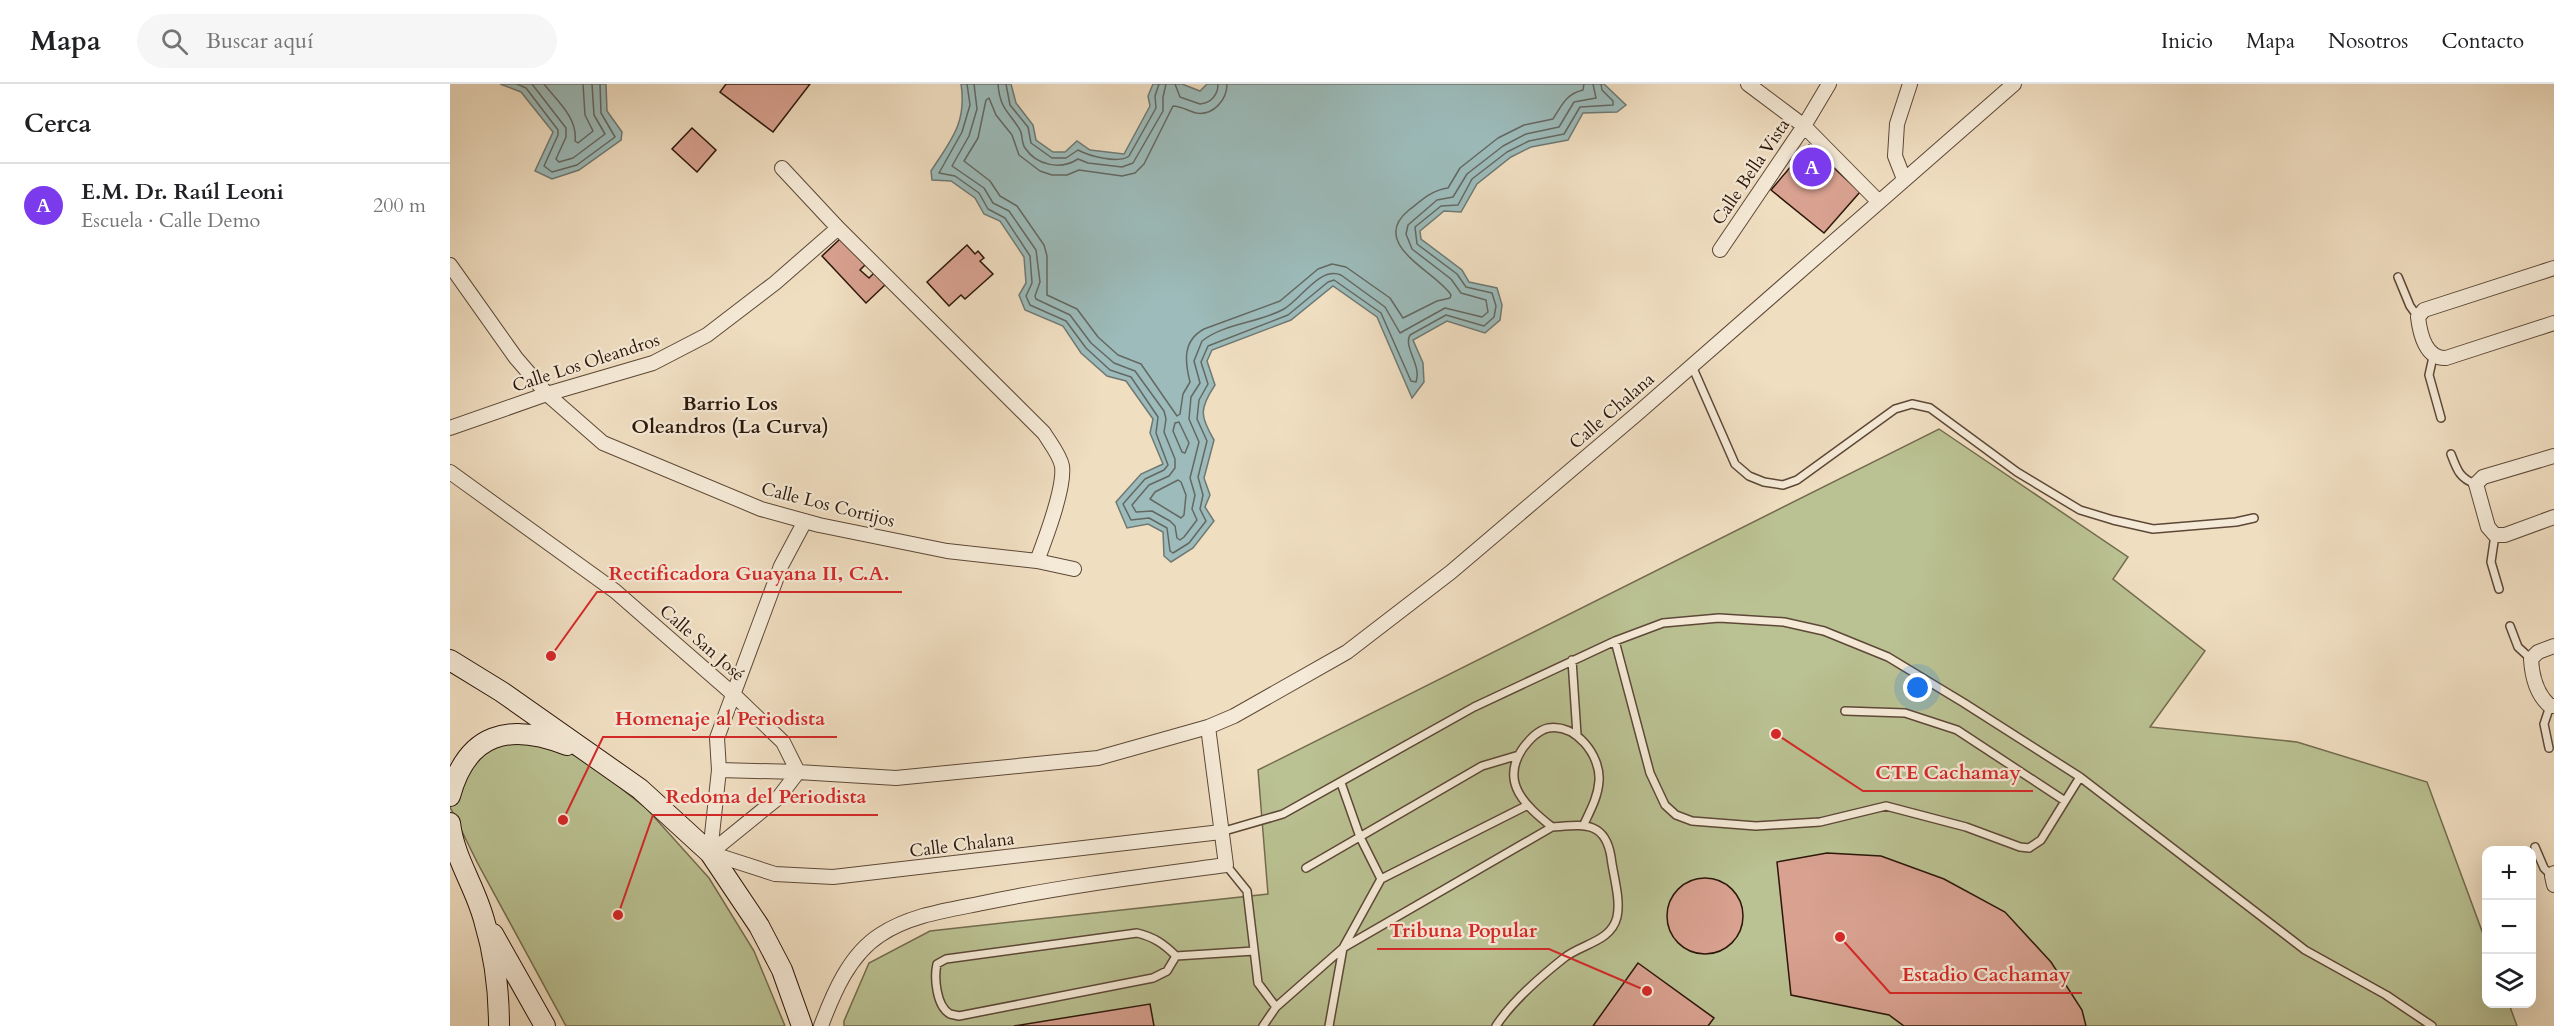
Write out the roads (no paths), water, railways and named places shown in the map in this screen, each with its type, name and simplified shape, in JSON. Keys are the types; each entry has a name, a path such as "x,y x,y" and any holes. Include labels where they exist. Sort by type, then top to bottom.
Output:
{"main road":[{"path":"450,660 502,692 640,789 710,853 759,926 782,969 802,1026"},
{"path":"450,796 454,780 465,759 477,746 499,736 522,733 549,738 595,756"},
{"path":"450,823 455,852 484,919 496,982 499,1026"},
{"path":"450,856 544,1026"}],"street":[{"path":"1748,84 1804,126 1878,201"},
{"name":"Calle Bella Vista","path":"1720,250 1804,126 1829,84"},
{"path":"1904,179 1895,156 1897,124 1910,84"},
{"name":"Calle Chalana","path":"719,770 798,771 896,778 1098,758 1208,727 1234,716 1347,652 1451,572 1692,366 2014,84"},
{"path":"782,168 838,228 1044,434 1054,448 1062,465 1061,482 1048,534 1037,561"},
{"name":"Calle Los Oleandros","path":"450,428 547,394 653,363 707,335 775,283 838,228"},
{"name":"Calle Los Cortijos","path":"450,265 516,358 547,394 603,443 761,509 805,521 947,551 1037,561 1074,569"},
{"path":"2554,268 2424,309 2418,316 2419,326 2433,357 2446,358 2554,323"},
{"path":"2554,456 2483,477 2476,484 2488,527 2494,535 2505,535 2554,517"},
{"name":"Calle San José","path":"450,472 615,591 733,694 783,742 798,771"},
{"path":"710,853 719,770 717,738 781,566 805,521"},
{"path":"2552,706 2542,700 2532,671 2531,659 2538,652 2554,646"},
{"path":"822,1026 834,993 854,961 878,936 906,920 1026,894 1226,865 1208,727"},
{"path":"710,853 779,796 798,771"},
{"name":"Calle Chalana","path":"710,853 775,874 833,877 1221,832"}],"lane":[{"path":"2398,277 2407,300 2418,316"},
{"path":"2433,357 2429,375 2441,418"},
{"path":"1692,366 1735,464 1749,476 1764,482 1783,484 1797,480 1895,409 1912,405 1930,408 2018,472 2080,510 2153,529 2236,522 2254,518"},
{"path":"2451,454 2458,474 2476,484"},
{"path":"2494,535 2491,562 2499,589"},
{"path":"1221,832 1283,814 1474,707 1615,641 1664,623 1719,618 1784,622 1824,631 1888,657 2080,777 2305,950 2386,995 2432,1026"},
{"path":"2510,626 2518,647 2531,659"},
{"path":"1615,641 1650,773 1665,805 1676,814 1692,820 1755,826 1820,822 1886,806 1966,827 2020,847 2029,848 2041,840 2080,777"},
{"path":"1572,660 1576,735"},
{"path":"2550,748 2544,724 2552,706"},
{"path":"1845,711 1905,713 1940,723 1957,730 2065,801"},
{"path":"1552,827 1526,806 1513,780 1519,755 1531,737 1548,728 1576,735 1590,748 1598,764 1600,780 1596,798 1584,824"},
{"path":"1305,868 1482,766 1519,755"},
{"path":"1341,783 1360,837 1381,879"},
{"path":"1329,1026 1343,948 1381,879 1526,806"},
{"path":"1263,1026 1276,1006 1343,948 1552,827 1584,824 1597,830 1608,841 1617,916 1609,932 1567,956 1533,984 1496,1026"},
{"path":"2536,849 2544,868 2553,878"},
{"path":"1226,865 1247,891 1258,983 1276,1006"},
{"path":"1176,956 1167,971 1153,978 959,1016 950,1014 944,1007 934,973 937,964 946,959 1137,933 1151,936 1164,944 1176,956 1254,951"}],"water":[{"path":"500,84 606,84 607,111 622,132 621,140 579,170 552,179 535,171 553,132 521,92"},
{"path":"961,84 1011,84 1016,103 1033,125 1036,140 1053,152 1065,152 1077,141 1090,150 1124,154 1150,106 1148,96 1153,84 1182,84 1200,91 1207,84 1604,84 1626,105 1617,112 1583,113 1568,140 1531,147 1511,157 1477,184 1461,212 1444,211 1420,231 1421,239 1462,270 1469,282 1497,288 1502,305 1500,320 1485,333 1447,321 1413,340 1423,363 1424,382 1412,398 1377,317 1333,286 1291,320 1212,350 1207,361 1215,385 1206,400 1203,412 1206,425 1214,440 1204,478 1210,495 1205,507 1214,521 1193,548 1171,562 1164,556 1163,532 1148,524 1127,528 1116,502 1141,474 1163,464 1150,433 1153,419 1126,381 1107,376 1081,353 1063,326 1025,310 1019,295 1026,283 1024,257 1000,221 984,214 975,198 951,181 932,180 931,171 956,130 962,110"}],"place":[{"name":"E.M. Dr. Raúl Leoni","path":"1812,167"},
{"name":"Rectificadora Guayana II, C.A.","path":"551,656"},
{"name":"CTE Cachamay","path":"1776,734"},
{"name":"Homenaje al Periodista","path":"563,820"},
{"name":"Redoma del Periodista","path":"618,915"},
{"name":"Estadio Cachamay","path":"1840,937"},
{"name":"Tribuna Popular","path":"1647,991"}],"district":[{"name":"Barrio Los Oleandros (La Curva)","path":"730,414"}]}
